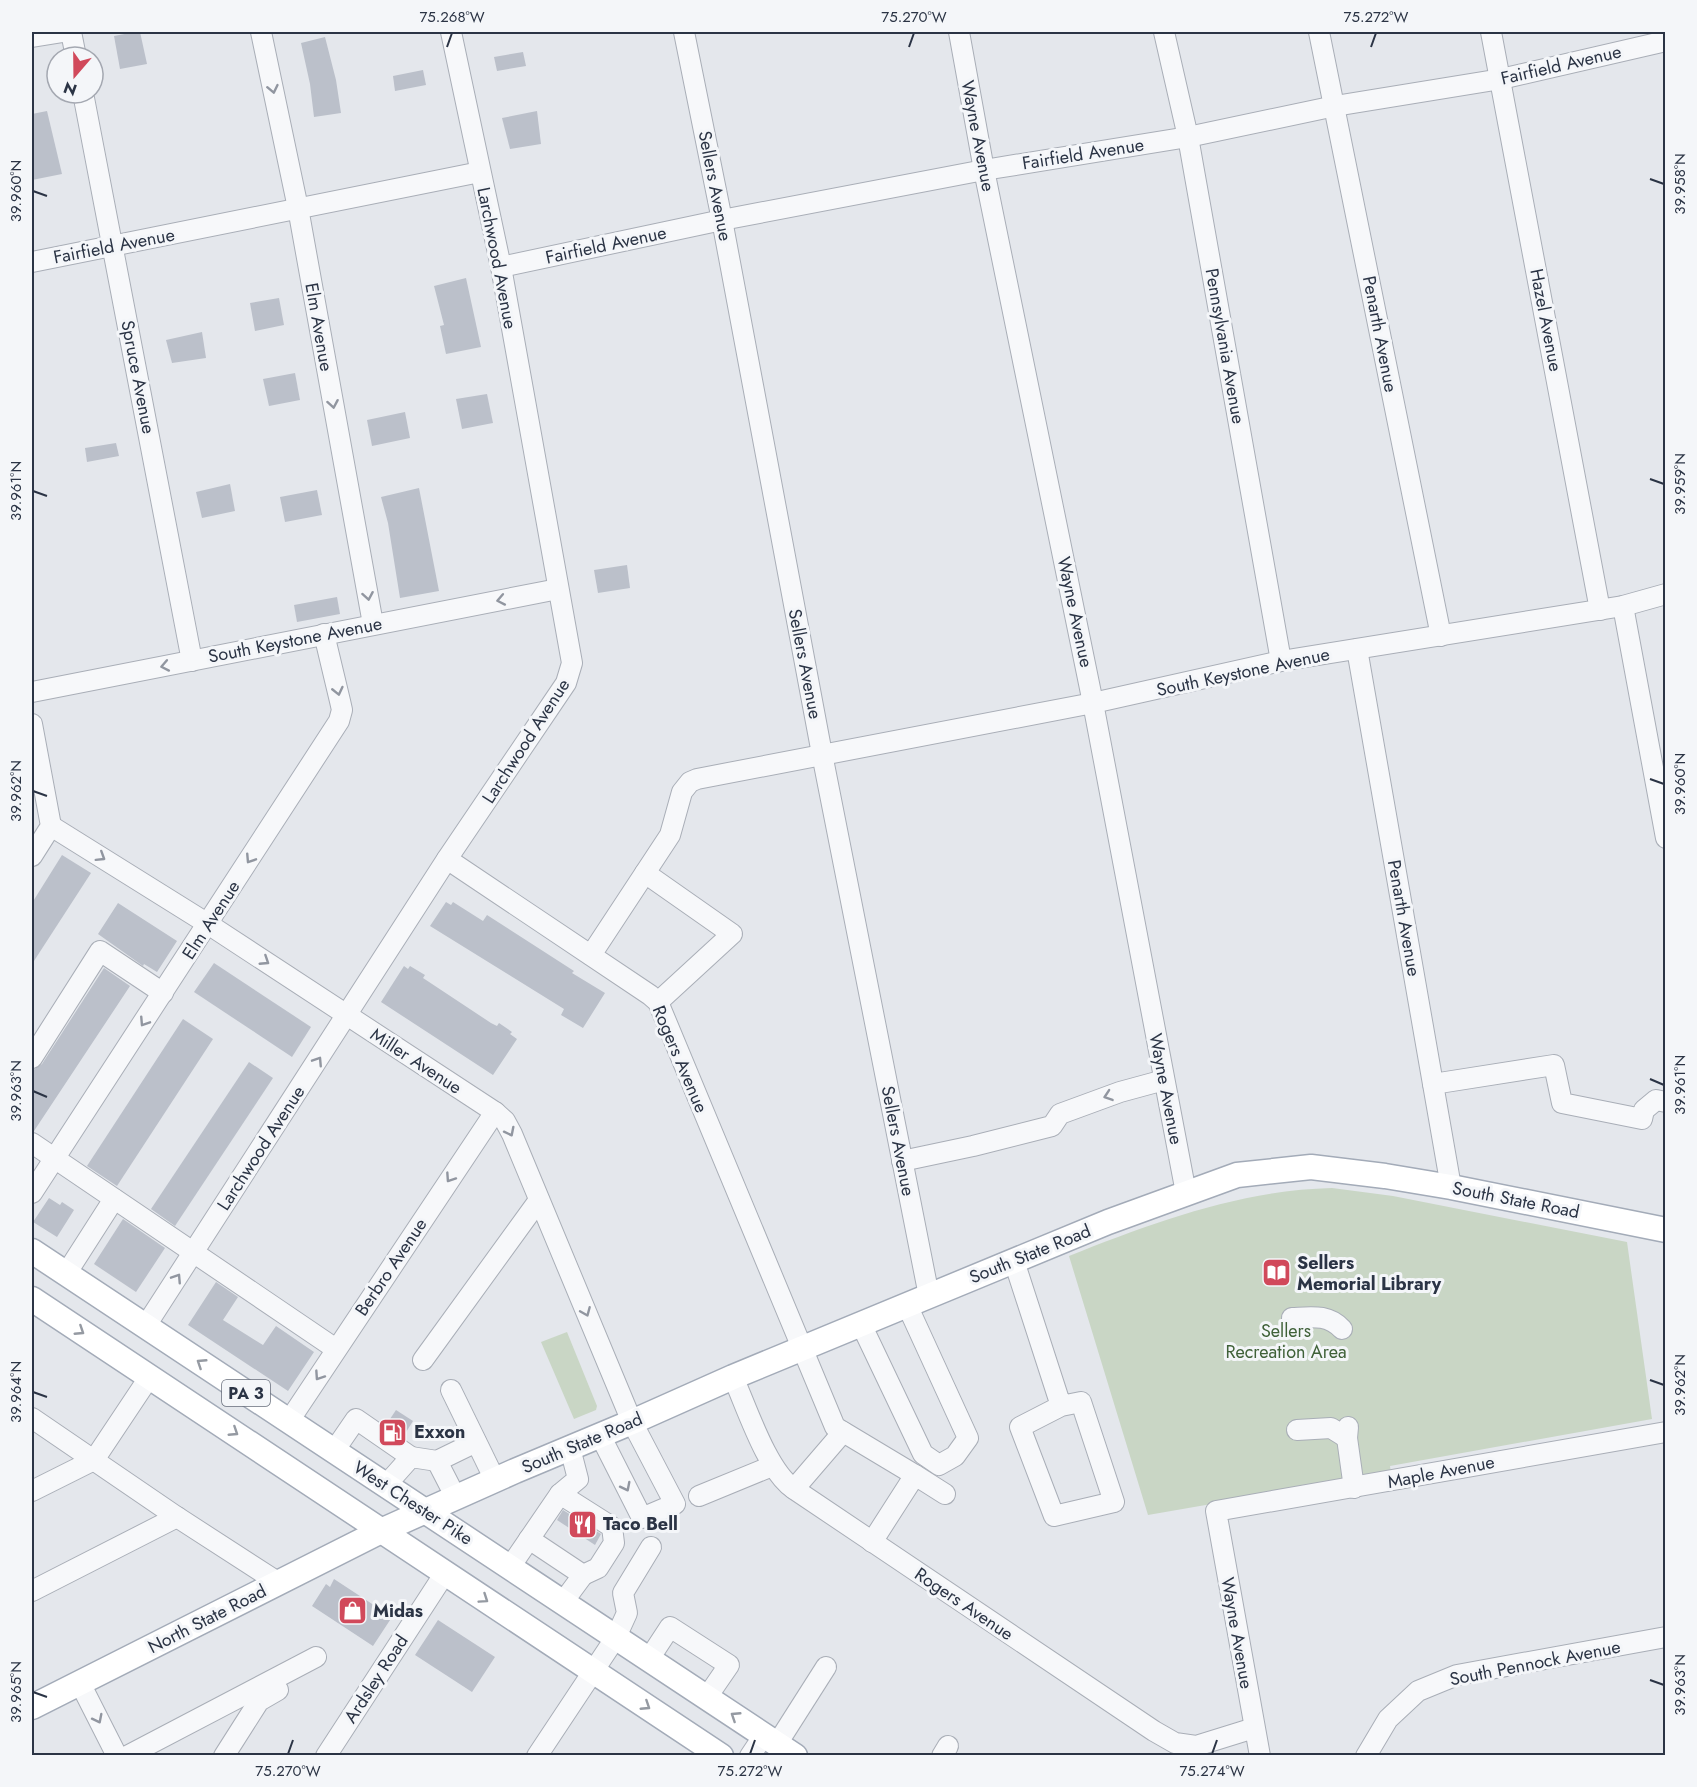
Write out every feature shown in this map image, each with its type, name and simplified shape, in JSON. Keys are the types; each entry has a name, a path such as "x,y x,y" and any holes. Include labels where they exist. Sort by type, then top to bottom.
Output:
{"main road":[{"name":"South State Road","path":"425,1511 733,1377 1108,1222 1237,1176 1311,1167 1386,1176 1665,1230"},
{"name":"West Chester Pike","path":"32,1251 779,1745"},
{"name":"PA 3","path":"32,1299 721,1755"},
{"name":"North State Road","path":"32,1707 425,1511"}],"street":[{"path":"32,37 63,32"},
{"name":"Elm Avenue","path":"261,32 298,208 373,624"},
{"name":"Larchwood Avenue","path":"146,1327 571,672 573,663 501,267 451,32"},
{"name":"Sellers Avenue","path":"684,32 722,220 822,754 929,1296"},
{"name":"Wayne Avenue","path":"959,32 984,170 1093,703 1186,1193"},
{"name":"Pennsylvania Avenue","path":"1164,32 1188,137 1281,661"},
{"name":"Penarth Avenue","path":"1319,32 1441,636"},
{"name":"Hazel Avenue","path":"1491,32 1600,610"},
{"path":"1664,32 1665,40"},
{"name":"Fairfield Avenue","path":"501,267 722,220 984,170 1188,137 1335,106 1501,79 1665,40"},
{"name":"Spruce Avenue","path":"85,105 192,661"},
{"name":"Fairfield Avenue","path":"32,262 480,172"},
{"name":"South Keystone Avenue","path":"32,692 558,589"},
{"name":"South Keystone Avenue","path":"822,754 1093,703 1281,661 1623,606 1665,594"},
{"path":"1623,606 1665,838"},
{"name":"Elm Avenue","path":"32,1192 339,721 342,710 324,634"},
{"name":"Penarth Avenue","path":"1357,649 1451,1187"},
{"path":"32,724 51,826 32,856"},
{"path":"591,955 670,835 682,792 690,782 822,754"},
{"name":"Miller Avenue","path":"51,826 208,924 495,1112 505,1122 632,1422 675,1504 642,1518 600,1435"},
{"name":"Rogers Avenue","path":"447,860 650,994 657,1002 835,1426 843,1432"},
{"path":"645,873 732,934 657,1002"},
{"path":"32,1058 100,951 163,993"},
{"path":"1433,1084 1554,1065 1562,1103 1642,1119 1644,1110 1656,1100 1665,1102"},
{"path":"902,1161 1052,1126 1060,1114 1120,1092 1164,1080"},
{"name":"Berbro Avenue","path":"289,1421 495,1112"},
{"path":"32,1143 336,1349"},
{"path":"66,1274 114,1198"},
{"path":"423,1360 539,1200"},
{"path":"1014,1261 1061,1406"},
{"path":"861,1324 923,1454 939,1465 954,1456 968,1438 907,1305"},
{"path":"1292,1318 1321,1316 1334,1321 1342,1329"},
{"path":"32,1491 94,1460 150,1377"},
{"name":"Rogers Avenue","path":"733,1377 772,1466 787,1485 1175,1743 1196,1746 1254,1728"},
{"path":"451,1390 495,1480"},
{"path":"1081,1402 1114,1502 1054,1516 1020,1427 1061,1406 1081,1402"},
{"path":"32,1418 279,1583"},
{"path":"334,1451 356,1419 411,1457 437,1461 476,1442"},
{"path":"1297,1430 1331,1428 1347,1432 1354,1488"},
{"path":"794,1489 843,1432 945,1494"},
{"name":"Maple Avenue","path":"1216,1511 1665,1432"},
{"path":"510,1567 560,1494 578,1479 570,1448"},
{"path":"386,1485 411,1457"},
{"path":"437,1461 456,1498"},
{"path":"699,1496 772,1466"},
{"path":"872,1542 915,1475"},
{"path":"560,1494 612,1527 614,1543 563,1602"},
{"name":"Wayne Avenue","path":"1216,1511 1260,1755"},
{"path":"32,1591 177,1517"},
{"path":"529,1539 590,1572"},
{"path":"537,1755 616,1637 627,1613 623,1593 651,1547"},
{"name":"Ardsley Road","path":"326,1755 446,1573"},
{"path":"648,1659 670,1627 729,1665 707,1697"},
{"name":"South Pennock Avenue","path":"1366,1755 1388,1719 1418,1691 1457,1675 1665,1637"},
{"path":"127,1755 316,1657"},
{"path":"750,1755 779,1745 826,1666"},
{"path":"80,1683 117,1755"},
{"path":"224,1755 259,1701 281,1689"}],"green space":[{"name":"Sellers Recreation Area","path":"1332,1188 1393,1196 1627,1242 1652,1419 1390,1466 1391,1473 1148,1515 1069,1256 1198,1210 1264,1195"},
{"path":"567,1332 597,1406 596,1410 574,1419 541,1342"}],"building":[{"path":"140,32 147,64 120,69 114,36"},
{"path":"325,37 336,80 341,113 314,117 301,43"},
{"path":"523,52 526,66 497,71 494,57"},
{"path":"423,70 426,85 395,91 393,76"},
{"path":"47,111 62,174 32,180 32,114"},
{"path":"537,111 541,144 510,149 502,118"},
{"path":"466,278 481,347 446,354 440,326 444,325 434,286"},
{"path":"279,298 284,325 255,331 250,303"},
{"path":"202,332 206,358 172,363 166,340"},
{"path":"295,373 300,400 269,406 263,379"},
{"path":"487,394 493,423 462,429 456,399"},
{"path":"405,412 410,438 372,446 367,420"},
{"path":"116,443 119,456 87,462 85,448"},
{"path":"230,484 235,511 202,518 196,492"},
{"path":"419,488 439,591 400,598 388,523 381,497"},
{"path":"317,490 322,515 285,522 280,497"},
{"path":"627,565 630,588 598,593 594,570"},
{"path":"337,597 340,614 297,622 294,605"},
{"path":"62,855 91,873 32,964 32,903"},
{"path":"446,902 451,905 453,902 483,921 487,915 605,993 583,1028 561,1015 564,1009 430,926"},
{"path":"118,903 177,941 157,972 144,964 143,966 98,934"},
{"path":"214,963 311,1027 292,1057 194,992"},
{"path":"404,966 408,969 410,966 425,975 423,978 491,1023 497,1026 499,1023 512,1032 510,1034 517,1039 493,1075 381,1002"},
{"path":"104,968 130,986 32,1131 32,1071 42,1064"},
{"path":"183,1019 213,1039 117,1186 87,1166"},
{"path":"249,1062 273,1078 175,1226 151,1209"},
{"path":"49,1198 60,1205 62,1202 74,1210 57,1237 33,1222"},
{"path":"123,1219 165,1248 136,1292 94,1264"},
{"path":"216,1282 238,1297 223,1320 263,1345 276,1326 314,1352 288,1391 188,1325"},
{"path":"396,1410 413,1421 403,1437 386,1425"},
{"path":"563,1510 601,1534 595,1545 557,1520"},
{"name":"Midas","path":"334,1579 392,1617 373,1646 312,1606 326,1584 330,1587"},
{"path":"438,1620 495,1657 472,1692 415,1655"}],"place":[{"name":"Sellers Memorial Library","path":"1276,1273"},
{"name":"Exxon","path":"393,1432"},
{"name":"Taco Bell","path":"582,1524"},
{"name":"Midas","path":"352,1611"}]}
